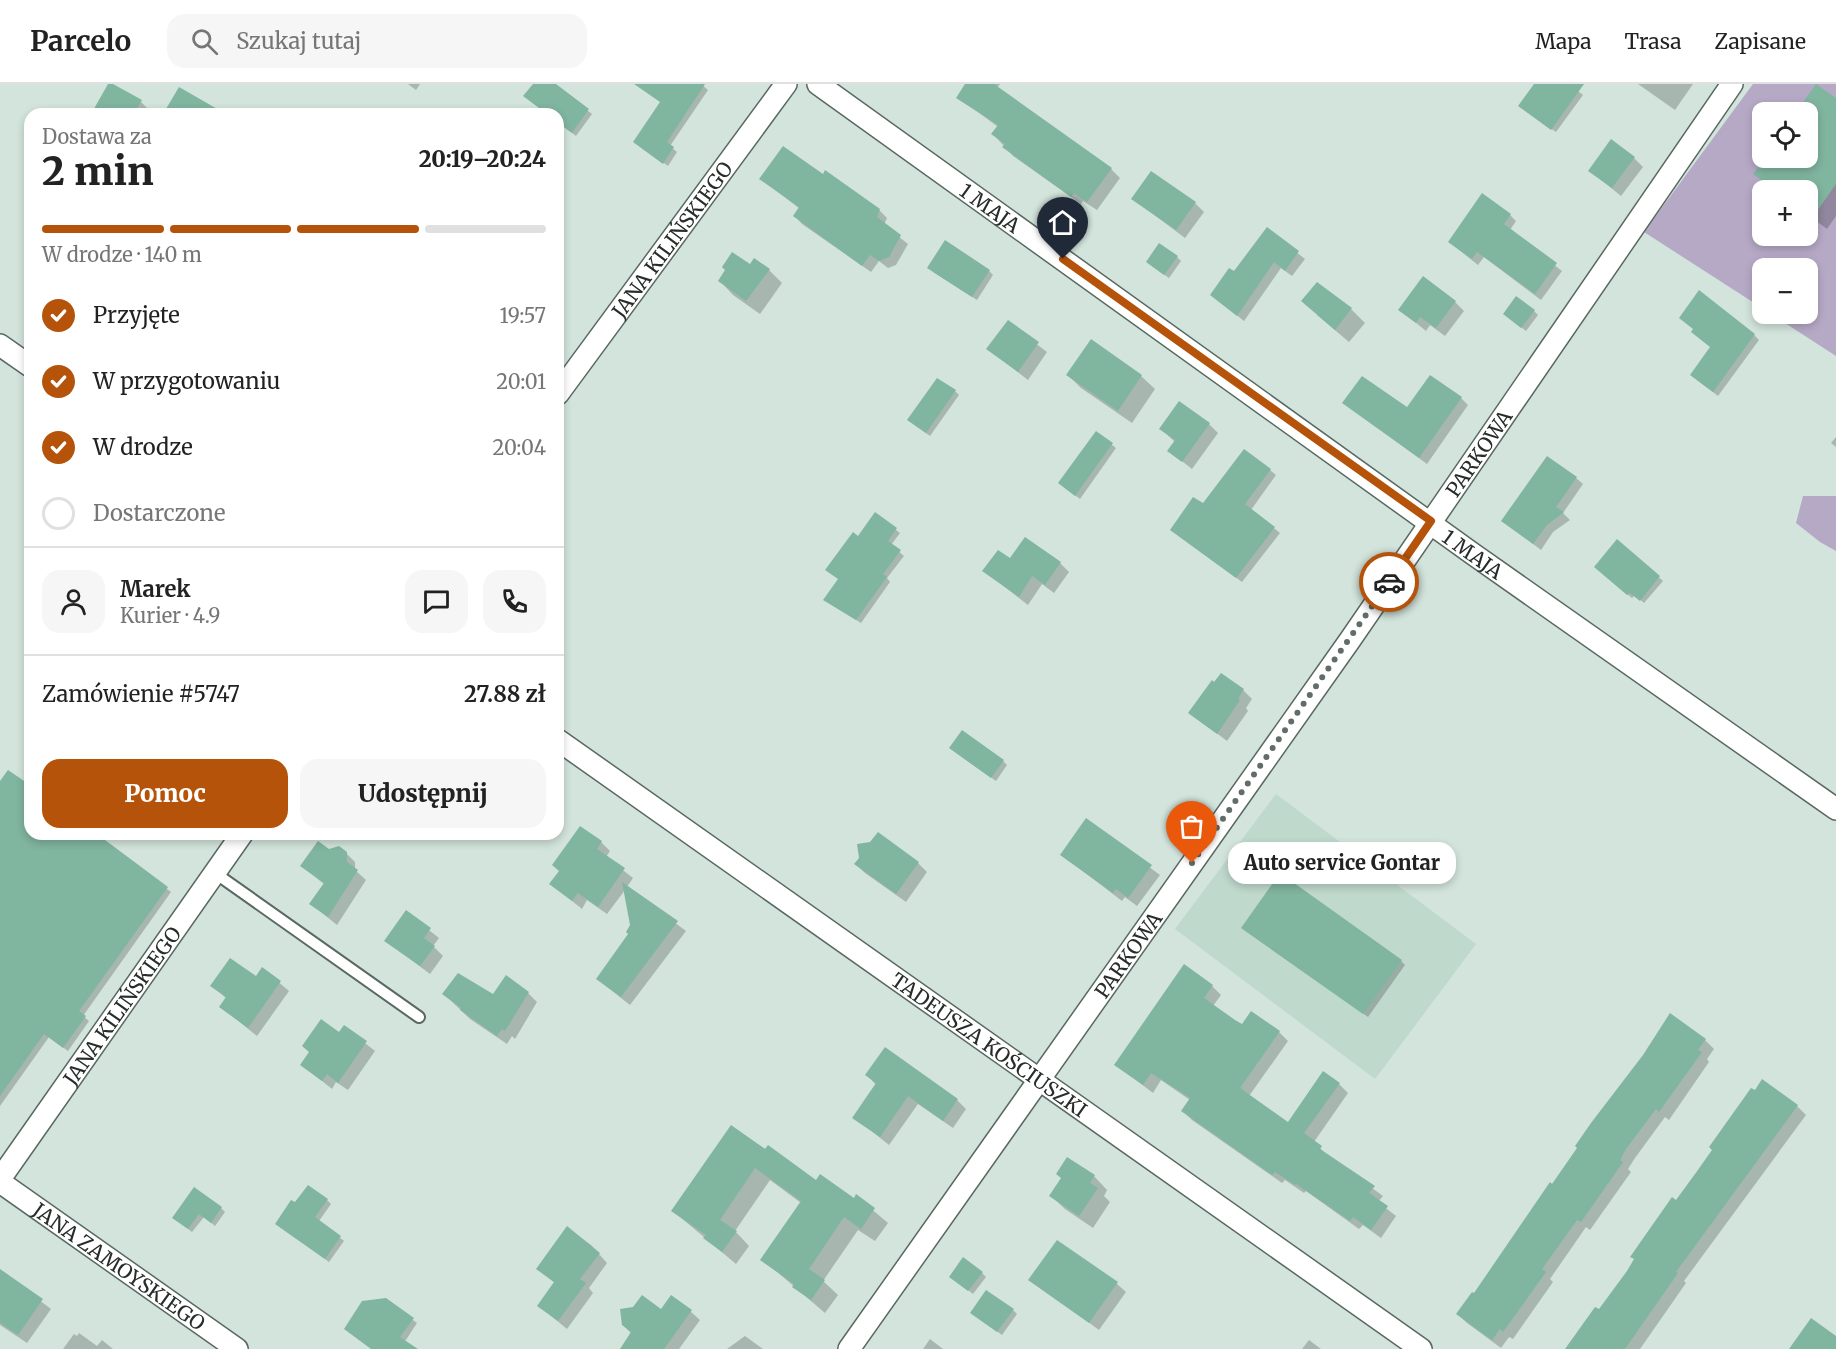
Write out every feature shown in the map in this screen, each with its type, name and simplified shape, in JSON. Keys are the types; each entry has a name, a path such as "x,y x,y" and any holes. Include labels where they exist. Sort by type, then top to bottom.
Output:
{"street":[{"name":"JANA KILIŃSKIEGO","path":"564,386 786,84"},
{"name":"1 MAJA","path":"818,84 1836,809"},
{"name":"PARKOWA","path":"849,1349 1431,521 1732,84"},
{"path":"0,345 24,362"},
{"name":"TADEUSZA KOŚCIUSZKI","path":"564,744 1421,1349"},
{"name":"JANA KILIŃSKIEGO","path":"0,1181 238,840"},
{"name":"JANA ZAMOYSKIEGO","path":"0,1181 237,1349"}],"lane":[{"path":"214,873 419,1017"}],"shaded area":[{"path":"1753,84 1836,84 1836,356 1786,324 1818,324 1818,258 1752,258 1752,302 1644,232"},
{"path":"1803,496 1836,496 1836,551 1820,542 1796,523"},
{"path":"1276,794 1476,944 1375,1079 1175,929"}],"building":[{"path":"108,84 113,84 142,100 137,108 94,108"},
{"path":"533,84 556,84 589,109 572,133 564,127 564,108 539,108 523,96"},
{"path":"634,84 705,84 667,142 674,147 663,164 633,142 660,102"},
{"path":"965,84 994,84 1112,168 1087,202 1074,193 1071,197 1002,147 1005,144 991,134 998,125 956,98"},
{"path":"1534,84 1584,84 1551,130 1518,106"},
{"path":"1816,84 1836,98 1836,184 1818,210 1818,180 1762,180 1753,174 1758,168 1818,168 1818,102 1803,102"},
{"path":"179,87 216,108 167,108"},
{"path":"1611,139 1635,157 1612,188 1588,171"},
{"path":"783,146 823,174 825,170 880,209 877,217 901,235 889,257 879,261 870,255 862,266 793,216 799,207 759,179"},
{"path":"1151,171 1196,202 1176,230 1131,199"},
{"path":"1482,193 1511,214 1504,224 1557,263 1535,294 1477,252 1472,259 1448,242"},
{"path":"1267,227 1299,251 1285,271 1274,262 1237,316 1210,295 1229,268 1234,271"},
{"path":"945,240 990,270 972,297 927,268"},
{"path":"1159,243 1178,256 1164,275 1146,262"},
{"path":"732,252 750,264 754,258 770,269 746,301 718,281 725,270 722,267"},
{"path":"1423,276 1456,301 1436,328 1420,317 1416,323 1398,310"},
{"path":"1317,282 1352,308 1335,330 1301,301"},
{"path":"1699,290 1755,334 1713,392 1690,375 1710,347 1691,332 1693,329 1679,318"},
{"path":"1516,296 1535,310 1521,328 1503,314"},
{"path":"1008,320 1039,342 1018,372 986,349"},
{"path":"1091,339 1142,375 1118,411 1066,375"},
{"path":"1430,375 1462,397 1419,458 1342,403 1362,376 1407,407"},
{"path":"937,378 956,390 926,433 907,420"},
{"path":"1179,401 1210,423 1182,462 1167,451 1175,440 1159,429"},
{"path":"1096,431 1113,443 1075,496 1058,483"},
{"path":"1244,449 1271,469 1245,504 1275,527 1236,578 1170,530 1193,497 1203,503"},
{"path":"1547,456 1577,477 1556,507 1564,512 1547,525 1533,544 1501,521"},
{"path":"875,512 897,528 888,541 901,550 883,574 887,577 856,620 823,600 838,579 825,570 853,532 858,536"},
{"path":"1025,537 1061,562 1045,585 1032,576 1019,597 982,571 998,550 1010,558"},
{"path":"1617,539 1660,576 1640,601 1630,593 1627,595 1594,567"},
{"path":"1221,673 1244,689 1238,699 1240,700 1217,734 1188,713 1212,680 1214,682"},
{"path":"962,730 1004,760 991,778 949,748"},
{"path":"8,770 24,781 24,840 105,840 168,887 79,1011 86,1016 63,1048 44,1034 0,1096 0,781"},
{"path":"1086,818 1152,865 1128,898 1116,889 1113,893 1060,855"},
{"path":"580,826 602,841 597,849 625,868 598,907 578,893 572,901 549,884 559,871 552,865"},
{"path":"878,832 919,862 896,894 854,864 859,858 857,844 870,842"},
{"path":"318,841 329,849 339,846 347,852 347,862 358,870 328,917 309,904 324,883 300,866"},
{"path":"1280,873 1402,960 1363,1014 1241,928"},
{"path":"622,882 678,921 621,997 596,979 628,934 626,932 630,925"},
{"path":"406,910 431,928 424,938 435,946 420,966 384,941"},
{"path":"230,958 256,976 262,967 281,981 248,1028 219,1007 226,997 210,986"},
{"path":"1184,964 1213,985 1204,998 1235,1020 1242,1024 1251,1011 1280,1031 1240,1088 1288,1122 1323,1071 1340,1083 1304,1133 1322,1146 1320,1149 1375,1186 1369,1193 1388,1206 1371,1230 1353,1217 1350,1221 1275,1172 1272,1175 1181,1111 1190,1098 1151,1073 1143,1085 1114,1065"},
{"path":"458,973 493,994 506,975 529,992 505,1031 502,1029 497,1036 442,994"},
{"path":"1670,1013 1706,1039 1698,1050 1702,1052 1659,1112 1656,1109 1626,1149 1620,1160 1623,1162 1607,1185 1581,1222 1577,1220 1542,1269 1546,1272 1503,1332 1500,1329 1492,1340 1456,1314 1472,1292 1474,1293 1550,1182 1552,1184 1577,1148 1575,1146 1643,1055"},
{"path":"321,1019 339,1032 344,1025 367,1041 338,1083 327,1074 322,1081 300,1065 309,1052 302,1046"},
{"path":"885,1047 958,1099 943,1121 908,1096 880,1137 852,1118 876,1083 865,1075"},
{"path":"1762,1079 1798,1105 1676,1272 1678,1273 1625,1349 1565,1349 1595,1307 1599,1309 1627,1271 1634,1259 1630,1257 1672,1197 1676,1200 1712,1150 1709,1147 1751,1088 1755,1090"},
{"path":"731,1125 765,1149 768,1145 816,1180 820,1174 854,1198 856,1194 875,1208 861,1229 844,1217 809,1269 825,1280 811,1300 792,1287 794,1284 760,1260 801,1201 755,1168 720,1220 737,1231 722,1252 703,1238 706,1235 671,1211"},
{"path":"1067,1157 1095,1175 1090,1183 1098,1188 1079,1216 1049,1196 1061,1178 1056,1174"},
{"path":"308,1185 328,1199 315,1217 341,1236 325,1259 275,1224 291,1200 295,1202"},
{"path":"194,1187 222,1207 211,1223 199,1214 188,1229 172,1218"},
{"path":"567,1226 600,1253 580,1279 586,1283 558,1321 537,1306 554,1282 536,1269"},
{"path":"1057,1240 1118,1282 1089,1323 1028,1280"},
{"path":"963,1257 983,1272 968,1291 949,1277"},
{"path":"0,1269 43,1299 18,1335 0,1323"},
{"path":"986,1290 1014,1309 997,1332 970,1313"},
{"path":"642,1295 661,1309 671,1295 692,1310 664,1349 620,1349 631,1332 622,1325 620,1309 633,1307"},
{"path":"386,1298 414,1318 400,1337 418,1349 371,1349 344,1329 362,1301"},
{"path":"1811,1318 1836,1336 1836,1349 1789,1349"}],"way so far":[{"path":"1192,863 1389,582"}],"place":[{"name":"Auto service Gontar","path":"1192,863"}],"route":[{"path":"1063,259 1431,521 1389,582"}]}
